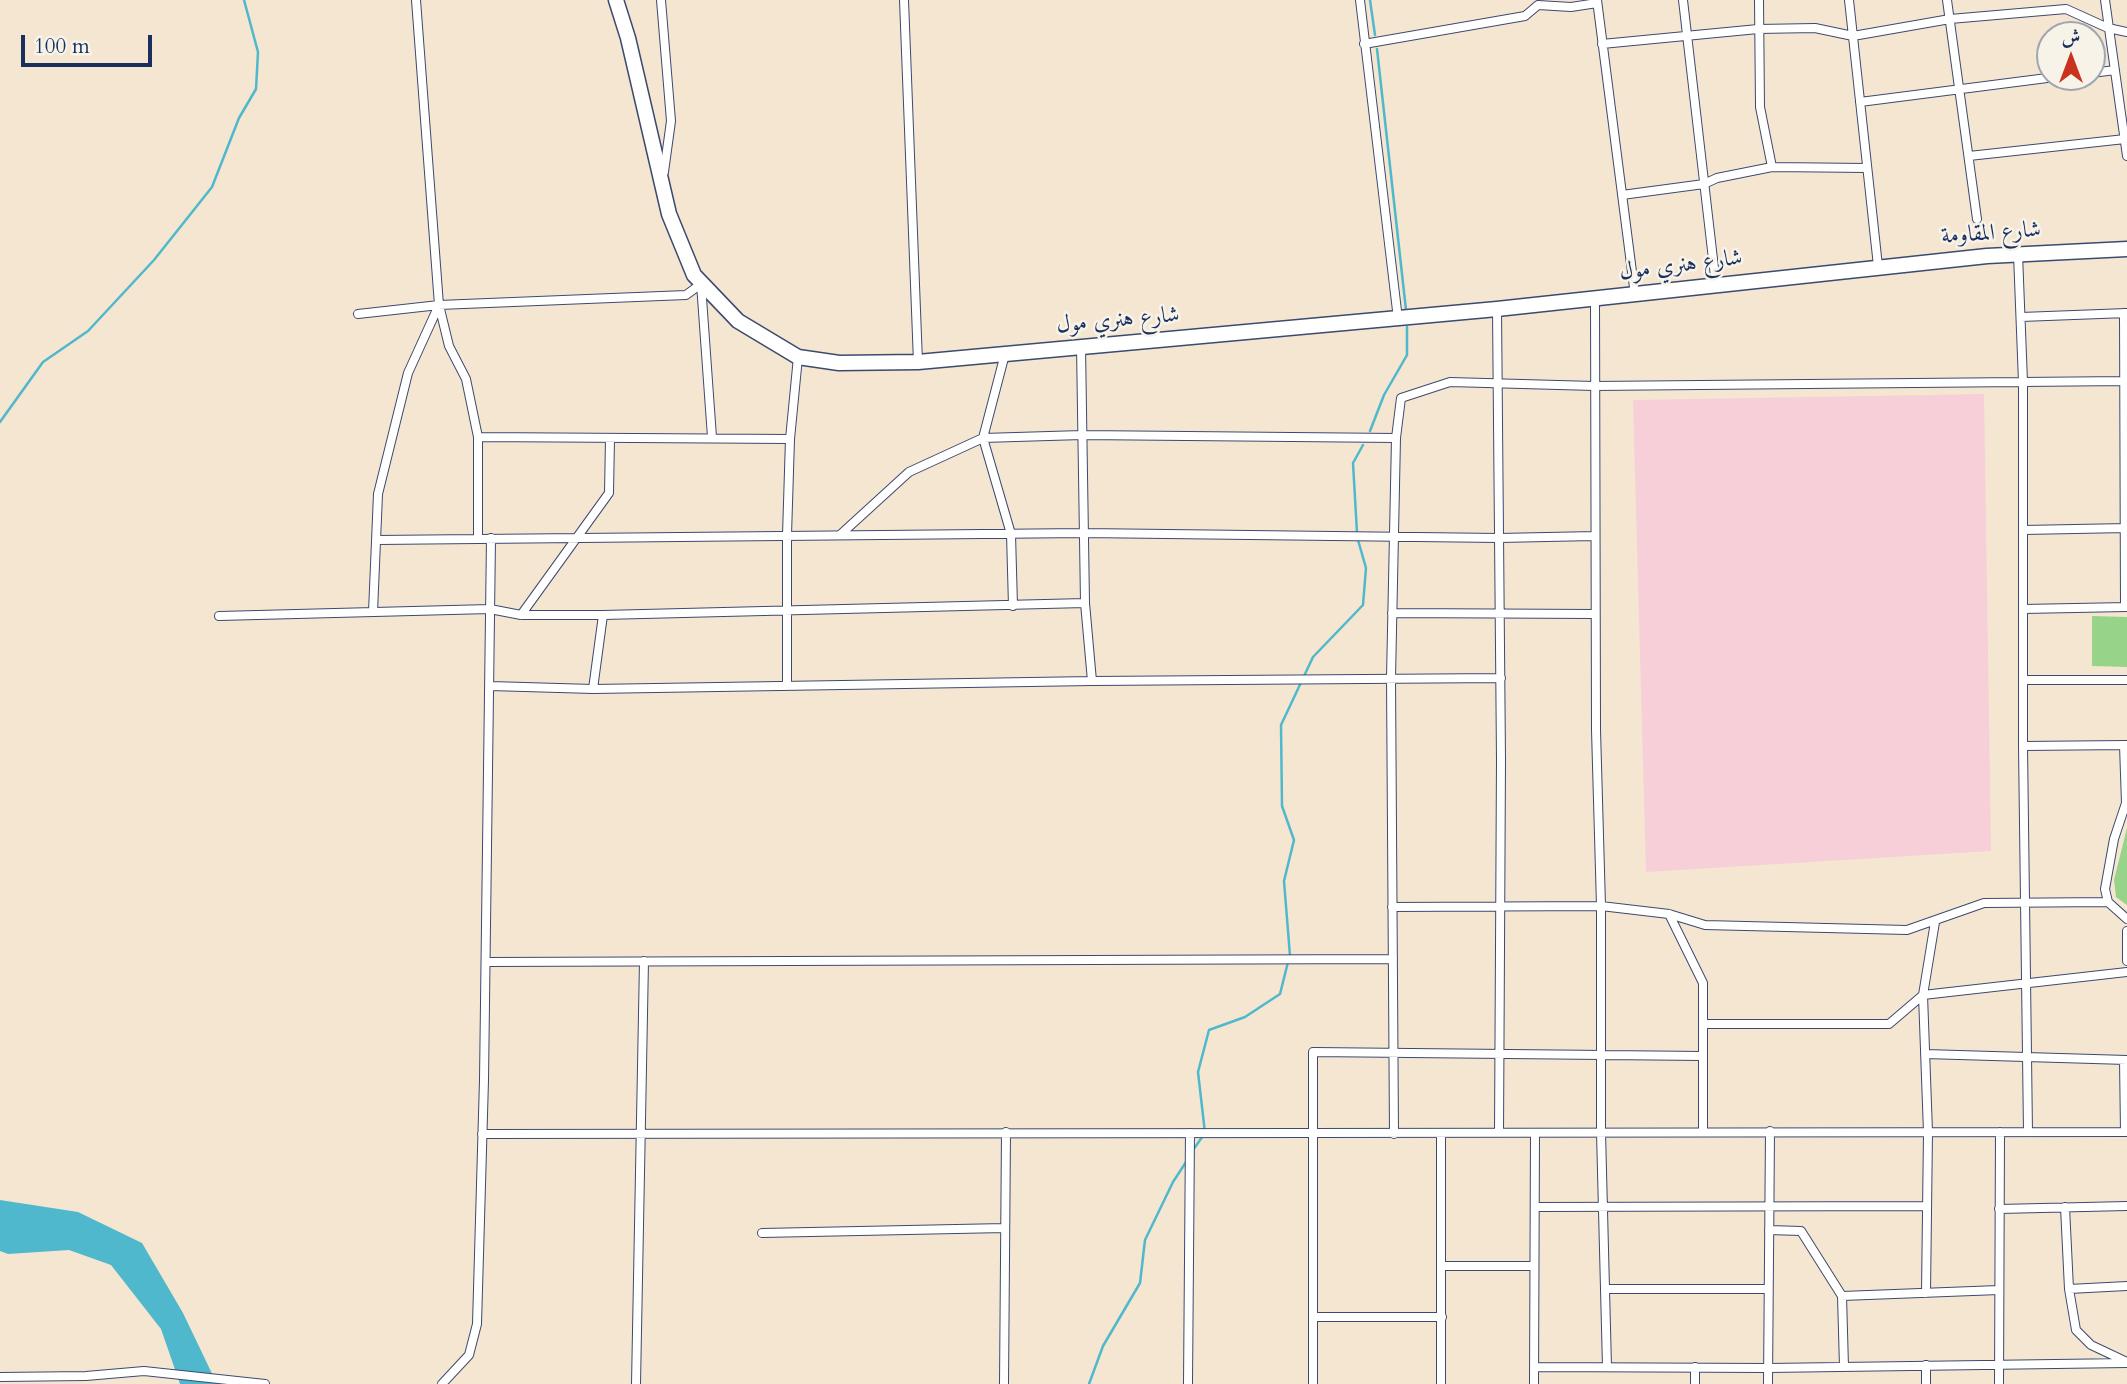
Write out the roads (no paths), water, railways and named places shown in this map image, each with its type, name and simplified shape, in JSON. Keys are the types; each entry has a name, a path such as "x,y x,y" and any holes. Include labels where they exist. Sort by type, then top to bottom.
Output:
{"highway":[{"name":"شارع هنري مول","path":"616,0 669,214 687,260 701,284 738,321 798,357 839,363 918,362 1398,319 1859,269"},
{"name":"شارع المقاومة","path":"1859,269 2018,254 2127,249"}],"street":[{"path":"416,0 439,305 449,346 466,379 478,437 478,537"},
{"path":"661,0 671,121 662,182"},
{"path":"904,0 918,362"},
{"path":"1360,0 1398,319"},
{"path":"1683,0 1716,285"},
{"path":"1759,0 1759,107 1772,167"},
{"path":"1849,0 1878,267"},
{"path":"1947,0 1977,219"},
{"path":"2105,0 2127,156"},
{"path":"1364,44 1525,16 1538,5 1571,7 1597,1 1635,295"},
{"path":"1602,44 1758,29 1815,27 1853,36 1950,19 2066,9 2108,28 2127,32"},
{"path":"2106,71 2115,70"},
{"path":"1860,102 2036,79"},
{"path":"1969,156 2125,139"},
{"path":"1622,195 1704,184 1717,178 1772,167 1867,168"},
{"path":"2018,254 2023,382 2023,746 2028,1132"},
{"path":"358,314 439,305 686,295 701,284"},
{"path":"701,284 712,437"},
{"path":"1595,299 1595,614 1601,906 1601,1132 1607,1289 1606,1367"},
{"path":"373,612 377,494 408,373 439,305"},
{"path":"1497,309 1500,611 1499,1133"},
{"path":"2021,317 2126,313 2126,607 2023,610"},
{"path":"1081,346 1085,603 1092,681"},
{"path":"1004,354 983,438 1011,534 1013,606"},
{"path":"787,686 790,439 798,357"},
{"path":"1394,1134 1391,678 1396,438 1401,398 1450,382 1594,386 2126,381"},
{"path":"840,535 909,472 983,438 1082,435 1396,438"},
{"path":"478,437 790,439"},
{"path":"521,615 609,493 610,439"},
{"path":"2023,530 2126,528"},
{"path":"377,540 1084,533 1499,538 1595,536"},
{"path":"442,1384 469,1356 477,1324 486,961 491,538"},
{"path":"219,616 490,609 521,615 603,615 1085,603"},
{"path":"1392,613 1500,611 1595,614"},
{"path":"593,689 603,615"},
{"path":"490,686 593,689 1500,678"},
{"path":"2023,680 2127,680"},
{"path":"2023,746 2125,745 2126,803 2108,863 2105,889 2108,902 2127,919"},
{"path":"1392,907 1601,906 1669,915 1705,925 1907,930 1984,903 2108,902"},
{"path":"1669,915 1703,983 1703,1131"},
{"path":"1926,1293 1928,1132 1923,995 1935,922"},
{"path":"2127,931 2127,961"},
{"path":"486,961 1393,959"},
{"path":"636,1384 644,961"},
{"path":"1703,1024 1889,1024 1923,995 2127,971"},
{"path":"1313,1384 1313,1052 1702,1056"},
{"path":"482,1133 2126,1132 2126,1060 1925,1054"},
{"path":"1004,1384 1006,1132"},
{"path":"1768,1384 1770,1132"},
{"path":"1999,1384 2000,1132"},
{"path":"1188,1384 1190,1133"},
{"path":"1534,1384 1535,1133"},
{"path":"1441,1134 1441,1384"},
{"path":"1535,1207 1927,1206"},
{"path":"1999,1209 2127,1206"},
{"path":"2065,1207 2068,1289 2076,1330 2091,1345 2127,1362"},
{"path":"762,1233 1005,1228"},
{"path":"1769,1230 1801,1231 1842,1296 1844,1367"},
{"path":"1441,1266 1534,1266"},
{"path":"2068,1289 2127,1286"},
{"path":"1607,1289 1768,1289"},
{"path":"1842,1296 1999,1290"},
{"path":"1313,1317 1442,1317"},
{"path":"1534,1367 1768,1368 2127,1362"},
{"path":"1926,1365 1926,1384"},
{"path":"1695,1367 1695,1384"},
{"path":"0,1377 86,1376 144,1370 265,1384"}],"water":[{"path":"0,1200 78,1212 142,1243 183,1313 217,1384 180,1384 161,1329 111,1265 69,1250 8,1254 0,1251"}],"waterway":[{"path":"0,422 43,362 88,331 154,260 212,187 239,118 256,89 258,52 244,0"},
{"path":"1370,0 1375,35"},
{"path":"1377,49 1406,310"},
{"path":"1370,431 1384,395 1407,355 1407,327"},
{"path":"1357,533 1353,463 1363,445"},
{"path":"1290,956 1284,881 1294,840 1282,806 1281,725 1313,657 1363,605 1366,568 1358,540"},
{"path":"1193,1150 1205,1133 1198,1072 1209,1030 1245,1017 1280,994 1288,962"},
{"path":"1089,1384 1103,1346 1140,1283 1145,1240 1173,1182 1188,1159"}]}
